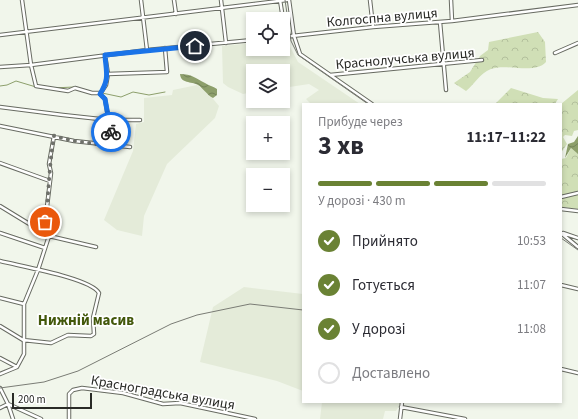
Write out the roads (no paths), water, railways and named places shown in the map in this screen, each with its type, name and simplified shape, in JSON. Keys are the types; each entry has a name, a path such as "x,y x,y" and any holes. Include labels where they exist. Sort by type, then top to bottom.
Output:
{"street":[{"path":"22,0 31,65 36,86 68,91 75,88 92,93 101,92 106,85 108,74 105,55"},
{"path":"141,0 147,50"},
{"path":"174,0 176,14"},
{"path":"221,0 226,43"},
{"path":"280,0 282,12"},
{"path":"0,36 288,0 294,36 298,49 303,57 371,103"},
{"path":"370,0 373,27"},
{"path":"451,0 452,21"},
{"name":"Колгоспна вулиця","path":"290,36 373,27 452,21 578,5"},
{"path":"440,22 446,90"},
{"path":"0,67 31,65 165,48 246,41"},
{"path":"555,53 578,43"},
{"path":"108,74 167,72 165,48"},
{"name":"Краснолучська вулиця","path":"330,75 482,60"},
{"path":"101,92 105,99 112,146"},
{"path":"0,107 109,120 140,120"},
{"path":"0,126 74,141 130,147"},
{"path":"44,232 50,181 49,164 54,136"},
{"path":"0,163 50,181"},
{"path":"562,197 578,193"},
{"path":"0,206 49,236 96,247"},
{"path":"562,209 578,211"},
{"path":"0,233 45,248"},
{"path":"562,233 578,238"},
{"path":"562,234 578,247"},
{"path":"0,374 17,367 24,354 24,304 38,270 49,236"},
{"path":"0,261 65,275 94,287 99,293 93,318 94,334 91,336 68,335 51,343 23,340 0,326"},
{"path":"562,285 578,289"},
{"path":"0,298 24,304"},
{"path":"0,358 17,367"},
{"path":"562,369 578,373"},
{"path":"0,388 13,419"},
{"name":"Красноградська вулиця","path":"69,419 69,394 73,390 82,388 123,393 163,404 180,403 256,419"},
{"path":"400,419 402,403"},
{"path":"0,408 8,404"},
{"path":"8,404 41,419"},
{"path":"401,407 465,419"},
{"path":"12,414 17,409"}],"water":[{"path":"180,74 191,76 216,88 217,95 213,98 198,85 184,81"},
{"path":"578,136 578,154 571,148 565,158 568,144 574,142"}],"waterway":[{"path":"0,86 16,81 36,87"},
{"path":"53,88 74,87"},
{"path":"102,93 121,97 133,92 149,95 165,92"}],"tram line":[{"path":"285,0 291,41 298,55 367,103"},
{"path":"562,239 578,250"}],"railway":[{"path":"0,388 44,382 78,371 171,324 197,315 250,304 302,310"}],"district":[{"name":"Нижній масив","path":"86,320"}]}
